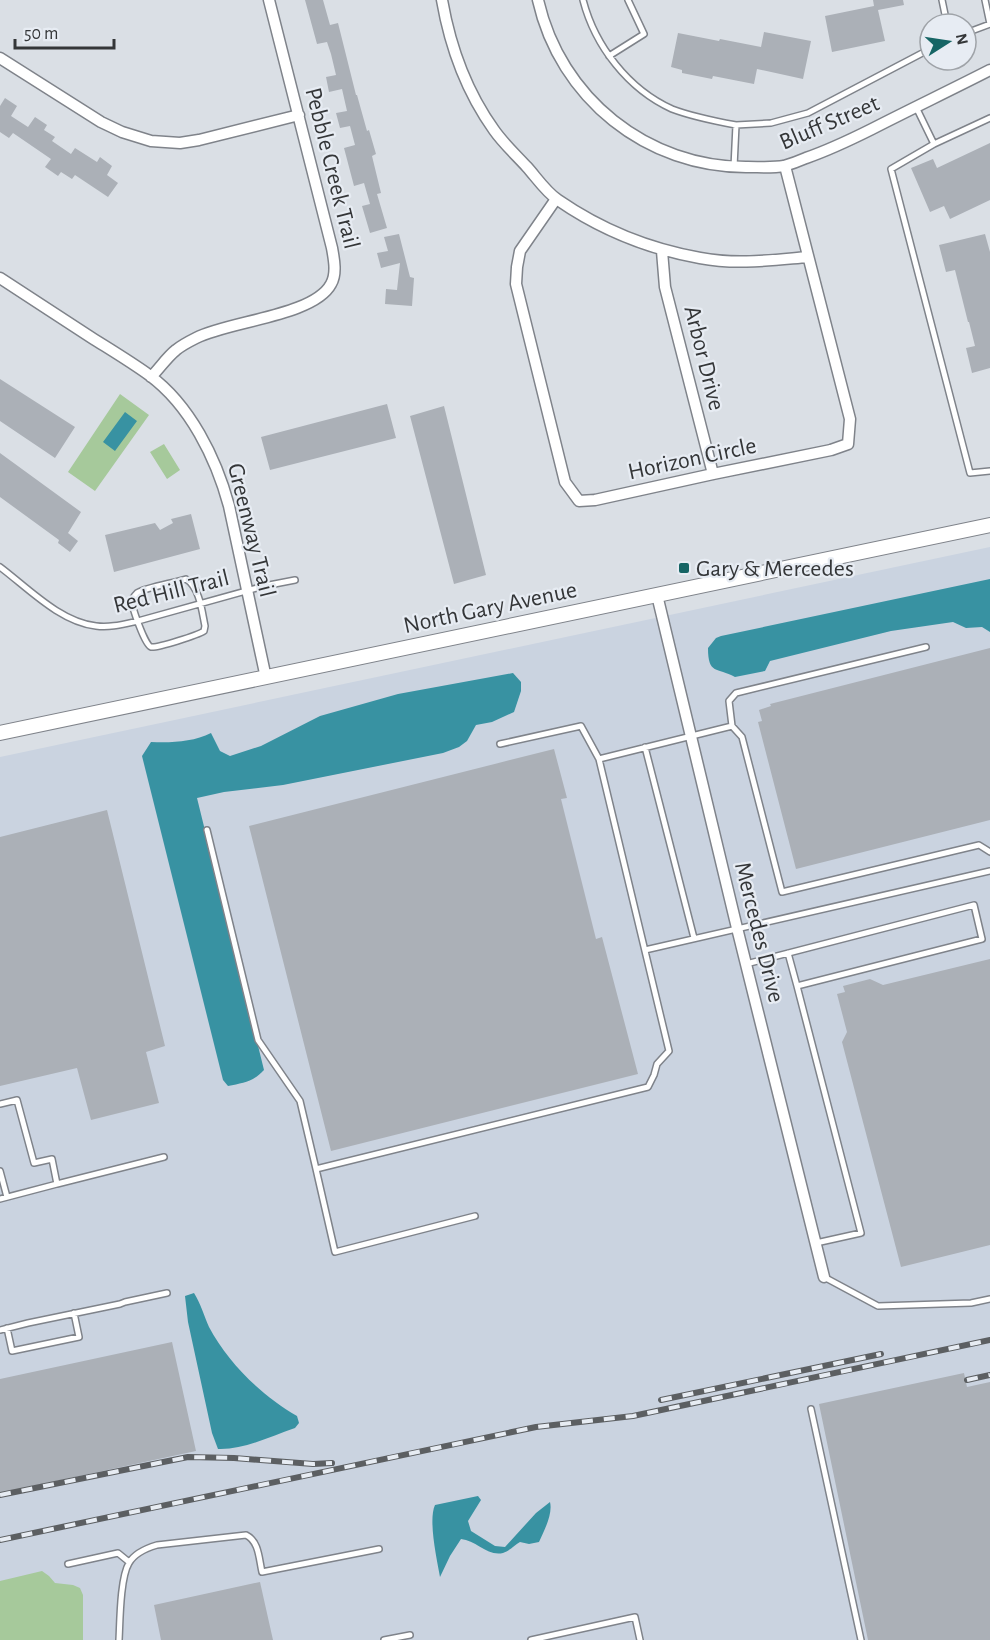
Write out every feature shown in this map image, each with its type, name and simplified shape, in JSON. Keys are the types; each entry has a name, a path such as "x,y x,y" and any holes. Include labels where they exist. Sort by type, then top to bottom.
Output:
{"street":[{"name":"Pebble Creek Trail","path":"151,376 177,349 197,337 303,307 318,298 330,286 335,266 332,248 269,0"},
{"path":"442,0 461,71 479,107 495,132 556,199 609,229 662,251 701,259 752,262 808,257"},
{"name":"Bluff Street","path":"538,0 544,25 560,59 588,97 624,129 641,140 695,161 734,167 785,166 830,150 990,70"},
{"path":"0,58 101,122 122,132 151,141 180,143 199,140 298,115"},
{"name":"Horizon Circle","path":"556,199 520,251 516,284 565,482 579,501 596,500 831,450 849,444 850,419 785,166"},
{"name":"Arbor Drive","path":"662,251 665,287 713,474"},
{"name":"Greenway Trail","path":"0,278 151,376 179,405 194,425 217,468 229,506 266,678"},
{"path":"330,286 340,293"},
{"name":"North Gary Avenue","path":"0,733 990,525"},
{"name":"Mercedes Drive","path":"657,595 824,1277"}],"lane":[{"path":"583,0 588,21 609,56 621,71 654,100 687,114 736,125 771,123 808,113 918,55"},
{"path":"609,56 644,34 628,0"},
{"path":"985,0 990,24"},
{"path":"916,107 934,144"},
{"path":"990,118 934,144 891,169 970,473 990,471"},
{"path":"734,167 736,125"},
{"name":"Red Hill Trail","path":"0,567 58,612 77,622 97,626 138,621 295,580"},
{"path":"186,579 191,582 200,603 204,631 194,636 152,647 146,643 132,601 136,594 144,590 186,579"},
{"path":"926,647 736,693 729,701 732,726 742,737 782,892 979,846 990,852"},
{"path":"316,1169 648,1087 657,1064 669,1051 598,759 581,726 501,744"},
{"path":"598,759 732,726"},
{"path":"645,747 694,938"},
{"path":"207,831 258,1040 300,1101 335,1252 475,1216"},
{"path":"645,950 990,871"},
{"path":"746,964 974,905 982,939 797,986"},
{"path":"788,953 861,1233 816,1243"},
{"path":"0,1104 17,1100 34,1163 52,1159 57,1184"},
{"path":"0,1171 3,1198 164,1157"},
{"path":"824,1277 879,1306 971,1303 990,1299"},
{"path":"0,1330 167,1293"},
{"path":"7,1328 12,1351 68,1340 79,1337 74,1313"},
{"path":"811,1409 861,1640"},
{"path":"119,1640 124,1576 129,1562 150,1547 246,1535 255,1542 261,1572 379,1550"},
{"path":"68,1564 118,1553 129,1562"},
{"path":"531,1640 635,1617 640,1640"},
{"path":"384,1640 410,1635"}],"shaded area":[{"path":"990,547 990,1640 0,1640 0,757"}],"green space":[{"path":"120,394 149,415 95,491 68,472"},
{"path":"164,444 180,470 167,479 150,452"},
{"path":"42,1571 55,1583 80,1588 83,1595 83,1640 0,1640 0,1581"}],"water":[{"path":"125,412 137,421 115,451 103,442"},
{"path":"990,579 990,632 982,627 966,628 953,622 891,631 770,661 765,671 735,677 715,669 708,657 708,648 716,638 721,636"},
{"path":"513,673 521,682 521,691 514,712 492,722 476,725 467,741 459,747 443,753 283,785 224,792 197,798 264,1070 252,1080 228,1086 223,1080 142,756 151,742 182,741 211,733 220,751 230,756 261,746 320,716 398,694"},
{"path":"194,1293 209,1327 226,1353 259,1389 297,1416 299,1423 295,1428 247,1445 218,1449 212,1433 188,1322 185,1296"},
{"path":"478,1496 481,1500 468,1521 471,1531 495,1546 505,1547 536,1513 550,1502 549,1517 539,1542 529,1544 520,1542 498,1554 461,1539 440,1577 432,1520 435,1505"}],"building":[{"path":"305,0 323,0 330,25 338,23 356,95 376,154 372,156 381,193 377,194 387,228 370,233 362,206 370,204 364,183 354,186 344,148 355,145 350,126 340,128 336,113 347,111 342,89 329,92 326,77 336,75 331,54 327,42 317,44"},
{"path":"873,0 903,0 904,5 878,10 885,41 832,52 825,16 874,6"},
{"path":"764,32 811,41 803,79 757,69 754,84 682,73 682,70 671,67 678,33 761,47"},
{"path":"5,98 17,106 11,116 28,127 35,117 47,125 44,130 55,137 52,141 71,154 75,148 97,162 100,157 112,166 107,175 118,183 108,197 75,175 72,179 61,172 58,176 45,167 51,159 13,133 9,138 0,132 0,106"},
{"path":"990,143 990,200 950,219 944,206 930,212 911,168 933,159 937,168"},
{"path":"399,234 410,277 414,278 412,306 385,304 386,289 397,290 400,263 381,268 377,253 388,251 384,237"},
{"path":"985,234 990,252 990,368 972,373 966,348 975,346 969,322 955,270 946,272 939,245"},
{"path":"0,379 75,427 55,458 0,421"},
{"path":"387,404 396,438 270,470 261,437"},
{"path":"444,406 486,575 454,584 410,416"},
{"path":"0,453 81,512 68,533 78,541 70,552 58,543 59,540 0,497"},
{"path":"191,514 200,549 114,572 105,535 155,523 160,530 173,523 171,519"},
{"path":"990,648 990,820 796,869 758,722 762,721 759,710 771,706 770,704"},
{"path":"554,749 567,798 561,799 596,939 602,937 638,1074 331,1151 249,826"},
{"path":"107,810 165,1046 146,1052 159,1103 91,1120 77,1068 0,1086 0,837"},
{"path":"990,959 990,1245 901,1267 842,1042 847,1032 837,994 845,992 843,986 870,979 883,985"},
{"path":"172,1342 196,1451 0,1493 0,1379"},
{"path":"964,1373 967,1387 990,1382 990,1640 868,1640 819,1404"},
{"path":"260,1582 273,1640 161,1640 154,1605"}],"railway":[{"path":"0,1540 536,1427 633,1416 990,1340"},
{"path":"661,1400 881,1354"},
{"path":"967,1380 990,1375"},
{"path":"0,1495 188,1457 332,1463"}],"place":[{"name":"Gary & Mercedes","path":"684,568"}]}
